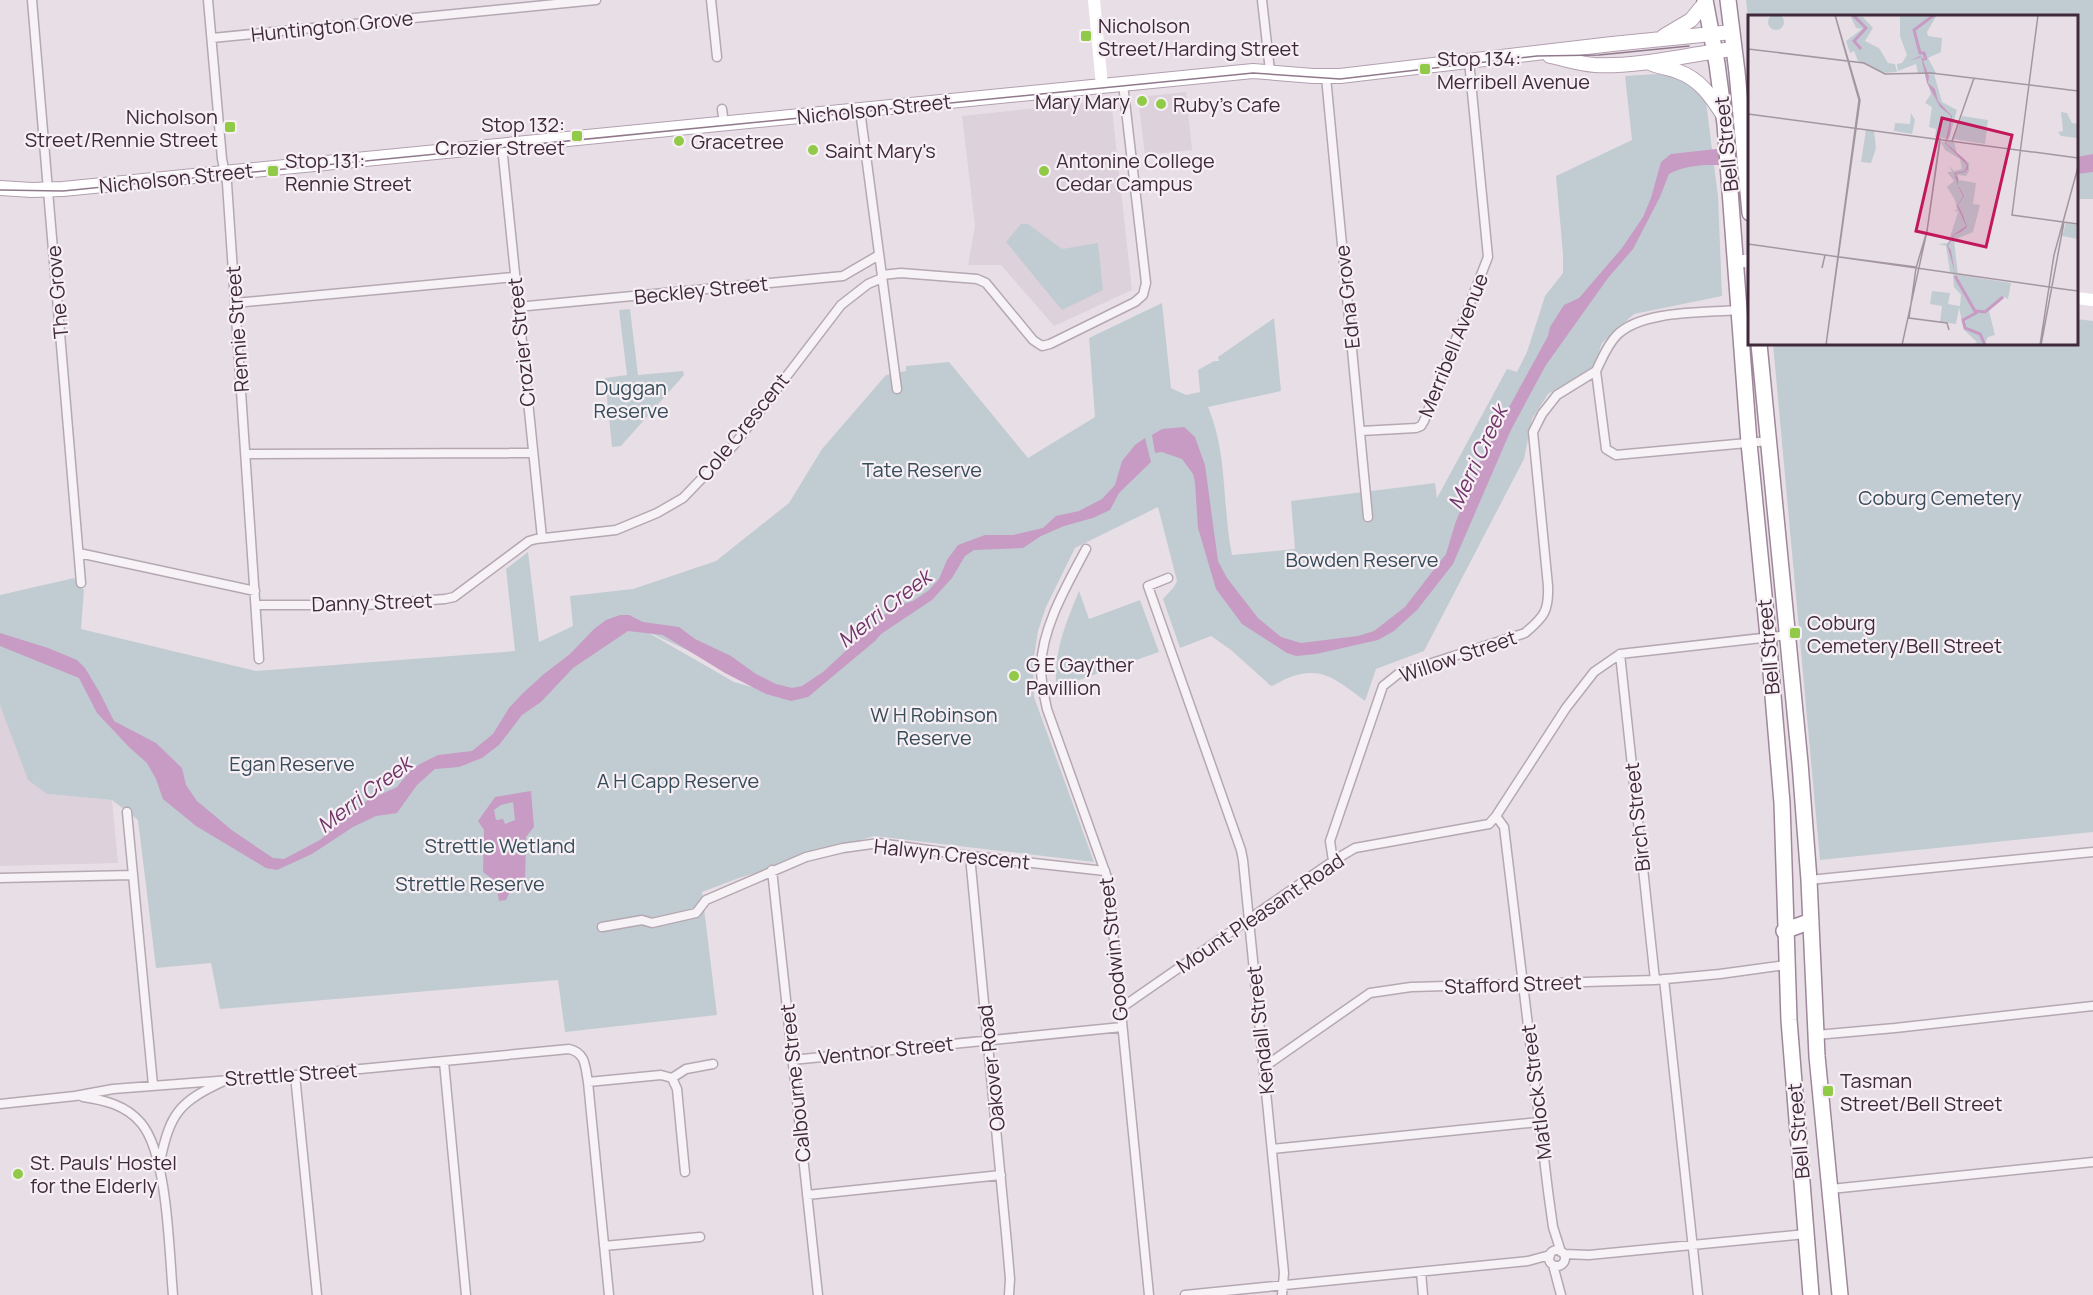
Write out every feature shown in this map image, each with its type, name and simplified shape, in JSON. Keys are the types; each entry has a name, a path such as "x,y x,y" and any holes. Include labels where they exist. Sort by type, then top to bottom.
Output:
{"highway":[{"name":"Bell Street","path":"1728,0 1742,120 1748,200"},
{"name":"Bell Street","path":"1705,1 1725,120 1730,175 1743,261 1738,310 1782,803 1786,965 1811,1295"},
{"name":"Bell Street","path":"1759,345 1802,786 1816,1035 1840,1295"},
{"path":"1784,931 1811,921"}],"main road":[{"path":"1659,39 1691,20 1705,1"},
{"name":"Nicholson Street","path":"0,188 48,190 1253,70 1326,77 1732,32"},
{"name":"Nicholson Street","path":"1533,54 1595,65 1734,49"},
{"path":"1645,61 1684,73 1695,80 1712,97 1725,120"}],"street":[{"name":"The Grove","path":"32,0 81,583"},
{"name":"Rennie Street","path":"208,0 236,303 259,659"},
{"name":"Huntington Grove","path":"212,38 596,0"},
{"path":"711,0 717,57"},
{"path":"1094,0 1102,86"},
{"path":"1262,0 1270,71"},
{"name":"Merribell Avenue","path":"1360,431 1421,426 1486,264 1488,257 1469,62"},
{"name":"Edna Grove","path":"1326,77 1368,517"},
{"name":"Cole Crescent","path":"542,538 616,530 657,513 683,498 734,445 841,305 868,284 882,277 901,273 976,279 986,283 1033,340 1042,346 1135,302 1143,295 1146,283 1123,84"},
{"path":"722,109 724,124"},
{"path":"860,110 897,389"},
{"name":"Crozier Street","path":"502,146 542,538"},
{"name":"Beckley Street","path":"517,308 843,276 879,255"},
{"path":"236,303 514,277"},
{"path":"2078,298 2093,300"},
{"path":"1738,310 1670,315 1635,322 1617,334 1605,351 1596,371 1606,449 1616,455 1769,441"},
{"name":"Willow Street","path":"1332,861 1330,841 1383,686 1398,674 1526,633 1542,619 1548,603 1548,586 1533,432 1542,414 1557,395 1596,371"},
{"path":"246,454 533,453"},
{"name":"Danny Street","path":"256,605 365,605 454,597 529,541 542,538"},
{"name":"Goodwin Street","path":"1086,549 1053,619 1045,641 1041,667 1047,709 1105,870 1149,1295"},
{"path":"79,553 255,591"},
{"name":"Kendall Street","path":"1168,578 1148,586 1241,850 1284,1273 1283,1290"},
{"path":"1496,816 1566,708 1594,672 1620,654 1788,635"},
{"name":"Birch Street","path":"1620,654 1698,1295"},
{"path":"127,812 153,1085"},
{"name":"Mount Pleasant Road","path":"1121,1008 1332,861 1355,848 1478,827 1489,824 1496,816"},
{"name":"Matlock Street","path":"1496,816 1504,828 1561,1295"},
{"name":"Halwyn Crescent","path":"602,927 642,920 651,923 696,913 706,900 772,870 806,857 843,848 879,843 970,856 1105,870"},
{"path":"1809,880 2093,852"},
{"name":"Oakover Road","path":"970,856 1001,1175 1010,1279 1009,1295"},
{"name":"Calbourne Street","path":"772,870 818,1295"},
{"path":"0,878 133,875"},
{"name":"Stafford Street","path":"1264,1067 1370,993 1411,987 1659,979 1786,965"},
{"path":"1816,1035 2093,1006"},
{"name":"Ventnor Street","path":"792,1060 1122,1028"},
{"name":"Strettle Street","path":"0,1104 153,1085 444,1062 569,1048 582,1054 588,1082"},
{"path":"444,1062 466,1295"},
{"path":"609,1295 588,1082 661,1075 672,1078 686,1069 713,1064"},
{"path":"295,1075 317,1294"},
{"path":"672,1078 677,1089 685,1172"},
{"path":"160,1165 167,1132 174,1116 190,1099 228,1079"},
{"path":"75,1096 108,1102 131,1114 146,1131 152,1142 160,1165 173,1295"},
{"path":"1272,1149 1539,1122"},
{"path":"1831,1190 2093,1162"},
{"path":"807,1195 1001,1175"},
{"path":"1185,1295 1283,1290 1421,1272 1806,1234"},
{"path":"604,1246 700,1237"},
{"path":"1421,1272 1423,1295"},
{"name":"Oakover Road","path":"1010,1279 1015,1295"}],"shaded area":[{"path":"1186,92 1192,150 1145,155 1138,97"},
{"name":"Antonine College Cedar Campus","path":"1111,100 1132,290 1054,326 1001,265 968,265 975,226 962,116"},
{"path":"1748,148 1748,166 1688,167 1669,174 1660,197 1633,249 1608,278 1546,365 1510,432 1453,564 1417,610 1394,631 1378,640 1316,654 1296,656 1287,653 1242,624 1216,589 1198,528 1193,474 1182,459 1162,452 1155,453 1152,435 1162,429 1184,427 1195,437 1205,465 1218,561 1227,578 1258,618 1281,637 1301,643 1358,636 1374,631 1405,607 1446,554 1455,524 1482,457 1548,336 1550,327 1564,305 1579,298 1622,248 1643,217 1661,162 1671,154"},
{"path":"2093,154 2093,172 2078,174 2078,157"},
{"path":"1145,438 1151,462 1119,493 1110,510 1041,536 1023,548 974,550 965,556 952,578 932,600 881,634 808,697 791,701 766,694 725,673 663,635 628,631 573,668 541,702 522,715 499,745 482,758 459,767 435,769 417,785 397,813 376,816 353,827 312,854 277,870 266,868 196,826 163,799 147,763 97,713 79,678 0,646 0,633 77,660 85,668 114,721 156,743 182,768 186,785 197,801 233,831 273,858 284,859 320,840 368,800 397,787 410,771 420,764 438,755 472,751 493,734 509,708 523,693 606,620 620,615 629,615 643,622 679,627 695,639 731,656 756,674 776,684 792,688 802,686 823,672 893,607 913,601 929,590 939,579 947,560 958,545 985,535 1013,535 1043,528 1056,516 1079,511 1102,499 1115,485 1122,461 1135,445"},
{"path":"0,705 47,794 112,800 118,863 0,866"},
{"name":"Strettle Wetland","path":"531,791 534,827 526,837 525,884 512,887 506,900 499,901 496,882 483,872 484,830 478,821 495,797","holes":["513,802 515,820 505,824 503,819 496,820 494,810 501,805"]}],"green space":[{"path":"1746,0 2093,0 2093,199 2078,199 2078,15 1748,17"},
{"path":"1658,74 1678,79 1691,87 1706,102 1718,196 1722,296 1634,314 1602,343 1594,366 1548,394 1532,419 1524,459 1424,651 1376,669 1365,701 1330,677 1320,674 1300,674 1271,686 1231,650 1211,636 1180,648 1163,599 1177,581 1158,507 1075,548 1046,607 1038,631 1033,663 1034,697 1094,862 874,836 739,878 702,892 717,1015 565,1032 558,980 220,1009 211,963 156,968 138,820 112,800 47,794 28,780 0,705 0,595 74,578 84,590 81,629 256,671 515,651 506,569 528,552 539,642 573,626 570,596 633,589 716,561 789,503 822,449 886,375 906,371 906,366 949,362 1028,458 1095,417 1089,338 1162,303 1171,388 1186,395 1200,392 1198,370 1214,361 1219,361 1218,357 1274,318 1281,391 1208,407 1222,461 1232,555 1295,549 1291,501 1435,483 1437,498 1507,369 1517,372 1527,352 1545,296 1563,273 1556,176 1632,140 1625,76","holes":["642,629 778,693 734,682"]},
{"path":"1021,224 1028,224 1062,249 1098,243 1103,290 1062,310 1006,242"},
{"name":"Duggan Reserve","path":"630,309 638,375 683,371 684,375 621,446 612,447 605,378 627,375 619,310"},
{"name":"Coburg Cemetery","path":"2078,319 2093,321 2093,832 1820,860 1773,345 2078,345"},
{"path":"1079,591 1089,619 1140,600 1159,652 1056,688 1059,650"}],"tram line":[{"path":"0,190 63,191 1253,73 1340,79 1537,56 1599,55 1689,46"}],"place":[{"name":"Nicholson Street/Harding Street","path":"1086,36"},
{"name":"Stop 134: Merribell Avenue","path":"1425,69"},
{"name":"Mary Mary","path":"1142,101"},
{"name":"Ruby's Cafe","path":"1161,104"},
{"name":"Nicholson Street/Rennie Street","path":"230,127"},
{"name":"Stop 132: Crozier Street","path":"577,136"},
{"name":"Gracetree","path":"679,141"},
{"name":"Saint Mary's","path":"813,150"},
{"name":"Stop 131: Rennie Street","path":"273,171"},
{"name":"Antonine College Cedar Campus","path":"1044,171"},
{"name":"Coburg Cemetery/Bell Street","path":"1795,633"},
{"name":"G E Gayther Pavillion","path":"1014,676"},
{"name":"Tasman Street/Bell Street","path":"1828,1091"},
{"name":"St. Pauls' Hostel for the Elderly","path":"18,1174"}],"water label":[{"name":"Merri Creek","path":"1477,457"},
{"name":"Merri Creek","path":"884,608"},
{"name":"Merri Creek","path":"364,794"}],"park label":[{"name":"Tate Reserve","path":"922,469"},
{"name":"Bowden Reserve","path":"1362,559"},
{"name":"W H Robinson Reserve","path":"934,726"},
{"name":"Egan Reserve","path":"292,763"},
{"name":"A H Capp Reserve","path":"678,780"},
{"name":"Strettle Reserve","path":"470,883"}]}
